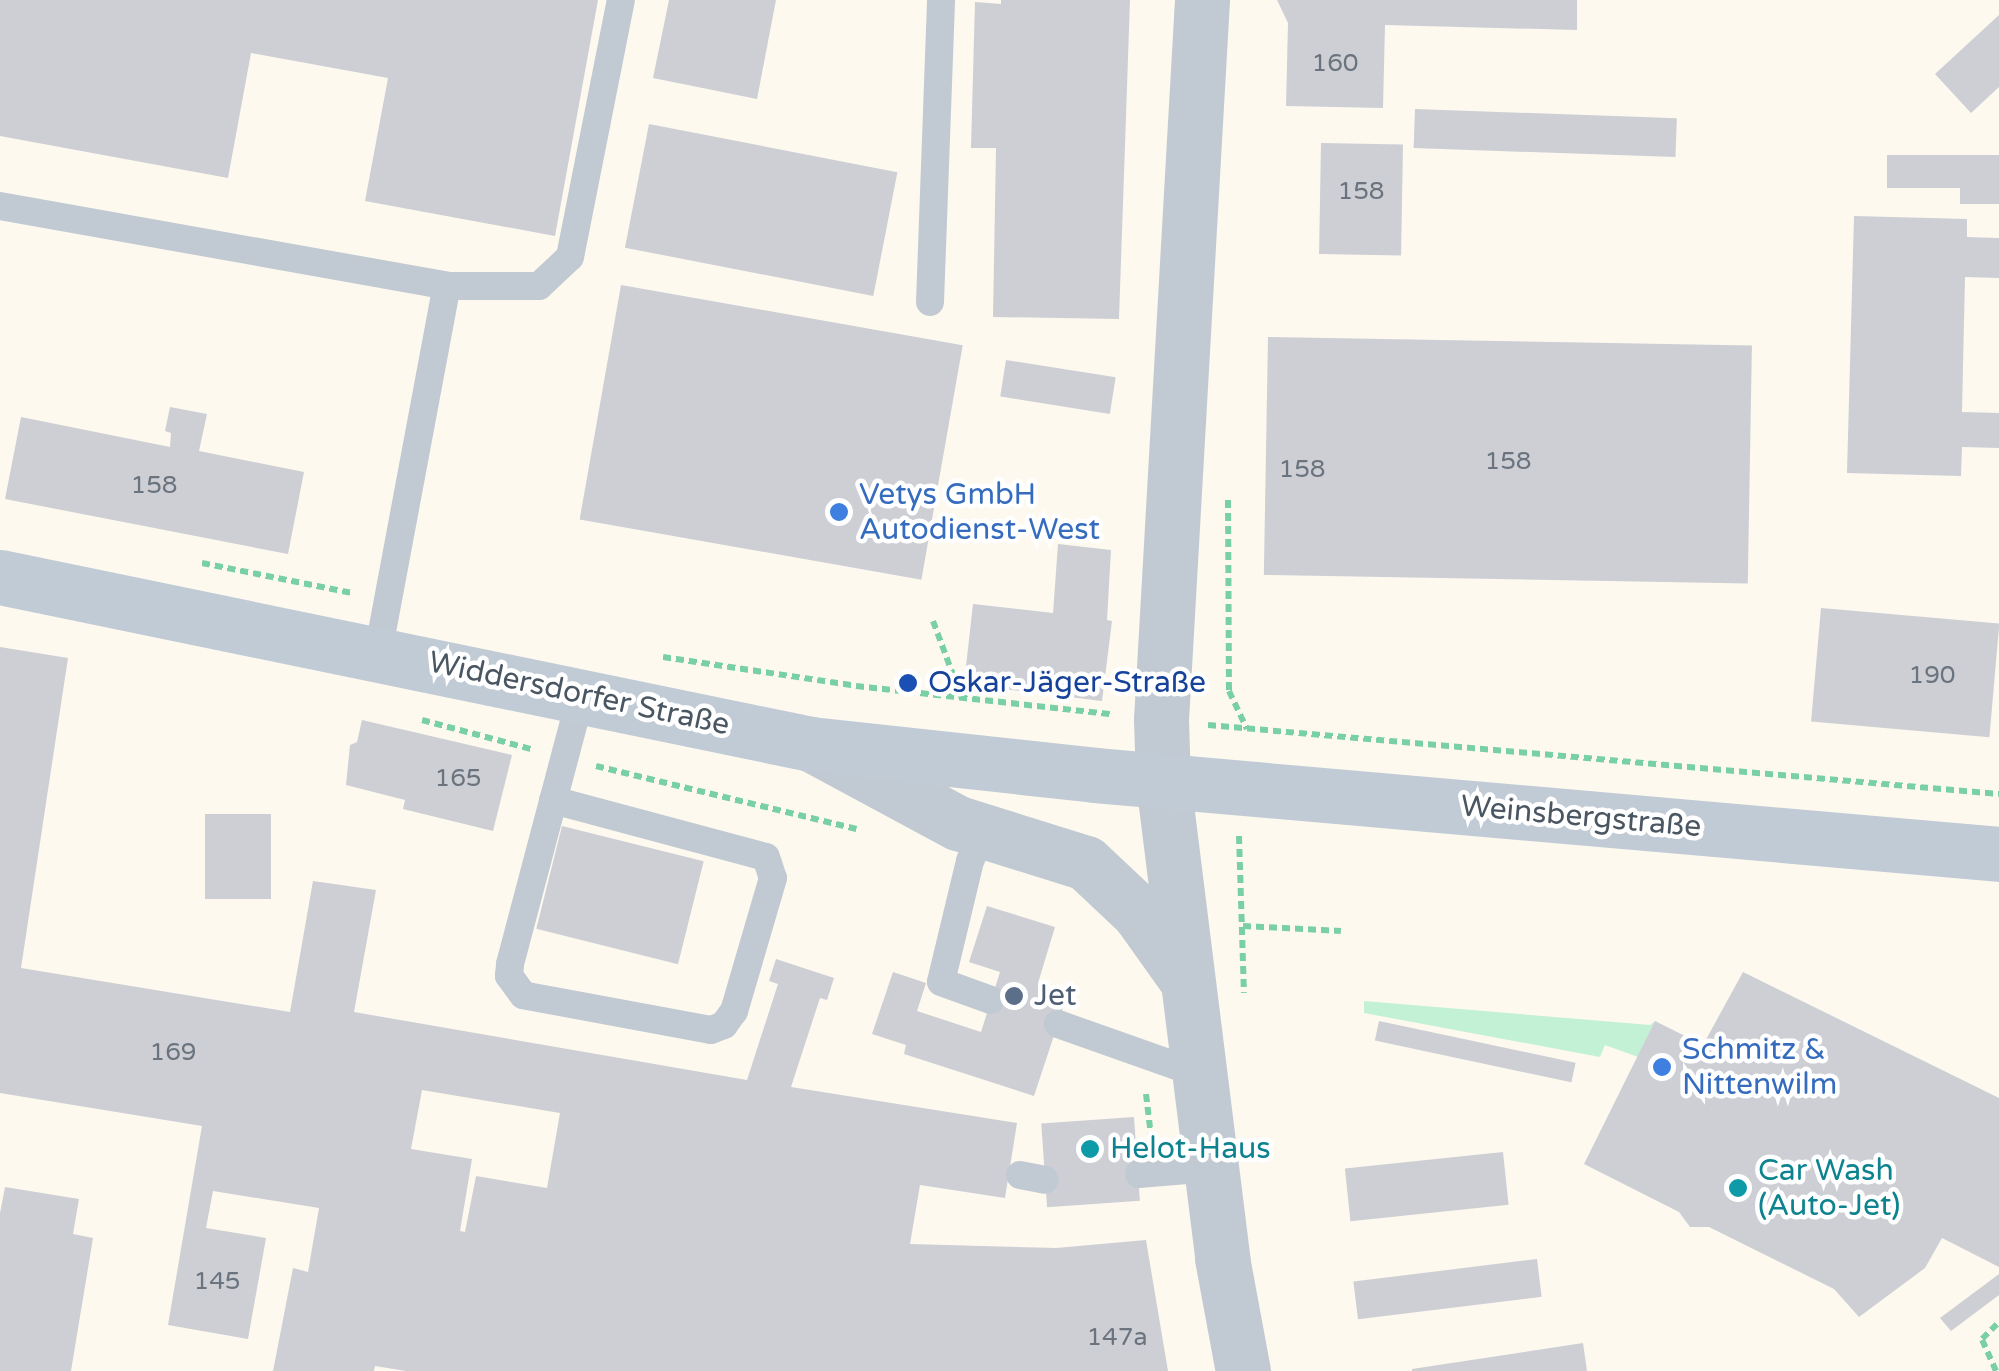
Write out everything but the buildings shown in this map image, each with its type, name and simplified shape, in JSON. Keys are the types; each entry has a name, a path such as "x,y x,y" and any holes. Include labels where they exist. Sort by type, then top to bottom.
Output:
{"main road":[{"name":"Widdersdorfer Straße","path":"0,577 384,627 581,695 811,744 1163,782"},
{"name":"Weinsbergstraße","path":"1163,782 1999,854"}],"street":[{"path":"1202,0 1161,718 1163,782 1186,979 1243,1371"},
{"path":"811,744 958,823 1086,863 1110,881 1139,912 1186,979"}],"lane":[{"path":"0,206 447,286 539,286 570,257 621,0"},
{"path":"930,302 941,0"},
{"path":"384,627 447,286"},
{"path":"553,800 766,856 773,878 734,1011 724,1025 711,1030 523,995 514,987 510,964 553,800 581,695"},
{"path":"984,830 970,861 942,982 991,1000"},
{"path":"1058,1024 1198,1074"},
{"path":"1147,1174 1211,1168"}],"path":[{"path":"1228,492 1229,691 1247,729 1246,787 1239,838 1244,1000"},
{"path":"190,560 384,627"},
{"path":"933,620 962,700"},
{"path":"657,656 962,700 1247,729 1999,794"},
{"path":"856,686 858,676"},
{"path":"942,697 944,687"},
{"path":"1089,712 1090,725"},
{"path":"654,781 657,763"},
{"path":"1243,926 1342,931"},
{"path":"1141,1054 1147,1174"},
{"path":"1996,1371 1982,1339 1999,1322"}],"shaded area":[{"path":"0,0 1999,0 1999,1371 0,1371"}],"green space":[{"path":"1364,1001 1650,1025 1655,1021 1638,1057 1605,1045 1600,1057 1364,1013"}],"place":[{"name":"Vetys GmbH Autodienst-West","path":"839,512"},
{"name":"Oskar-Jäger-Straße","path":"908,683"},
{"name":"Jet","path":"1014,996"},
{"name":"Schmitz & Nittenwilm","path":"1662,1067"},
{"name":"Helot-Haus","path":"1090,1149"},
{"name":"Car Wash (Auto-Jet)","path":"1738,1188"}]}
